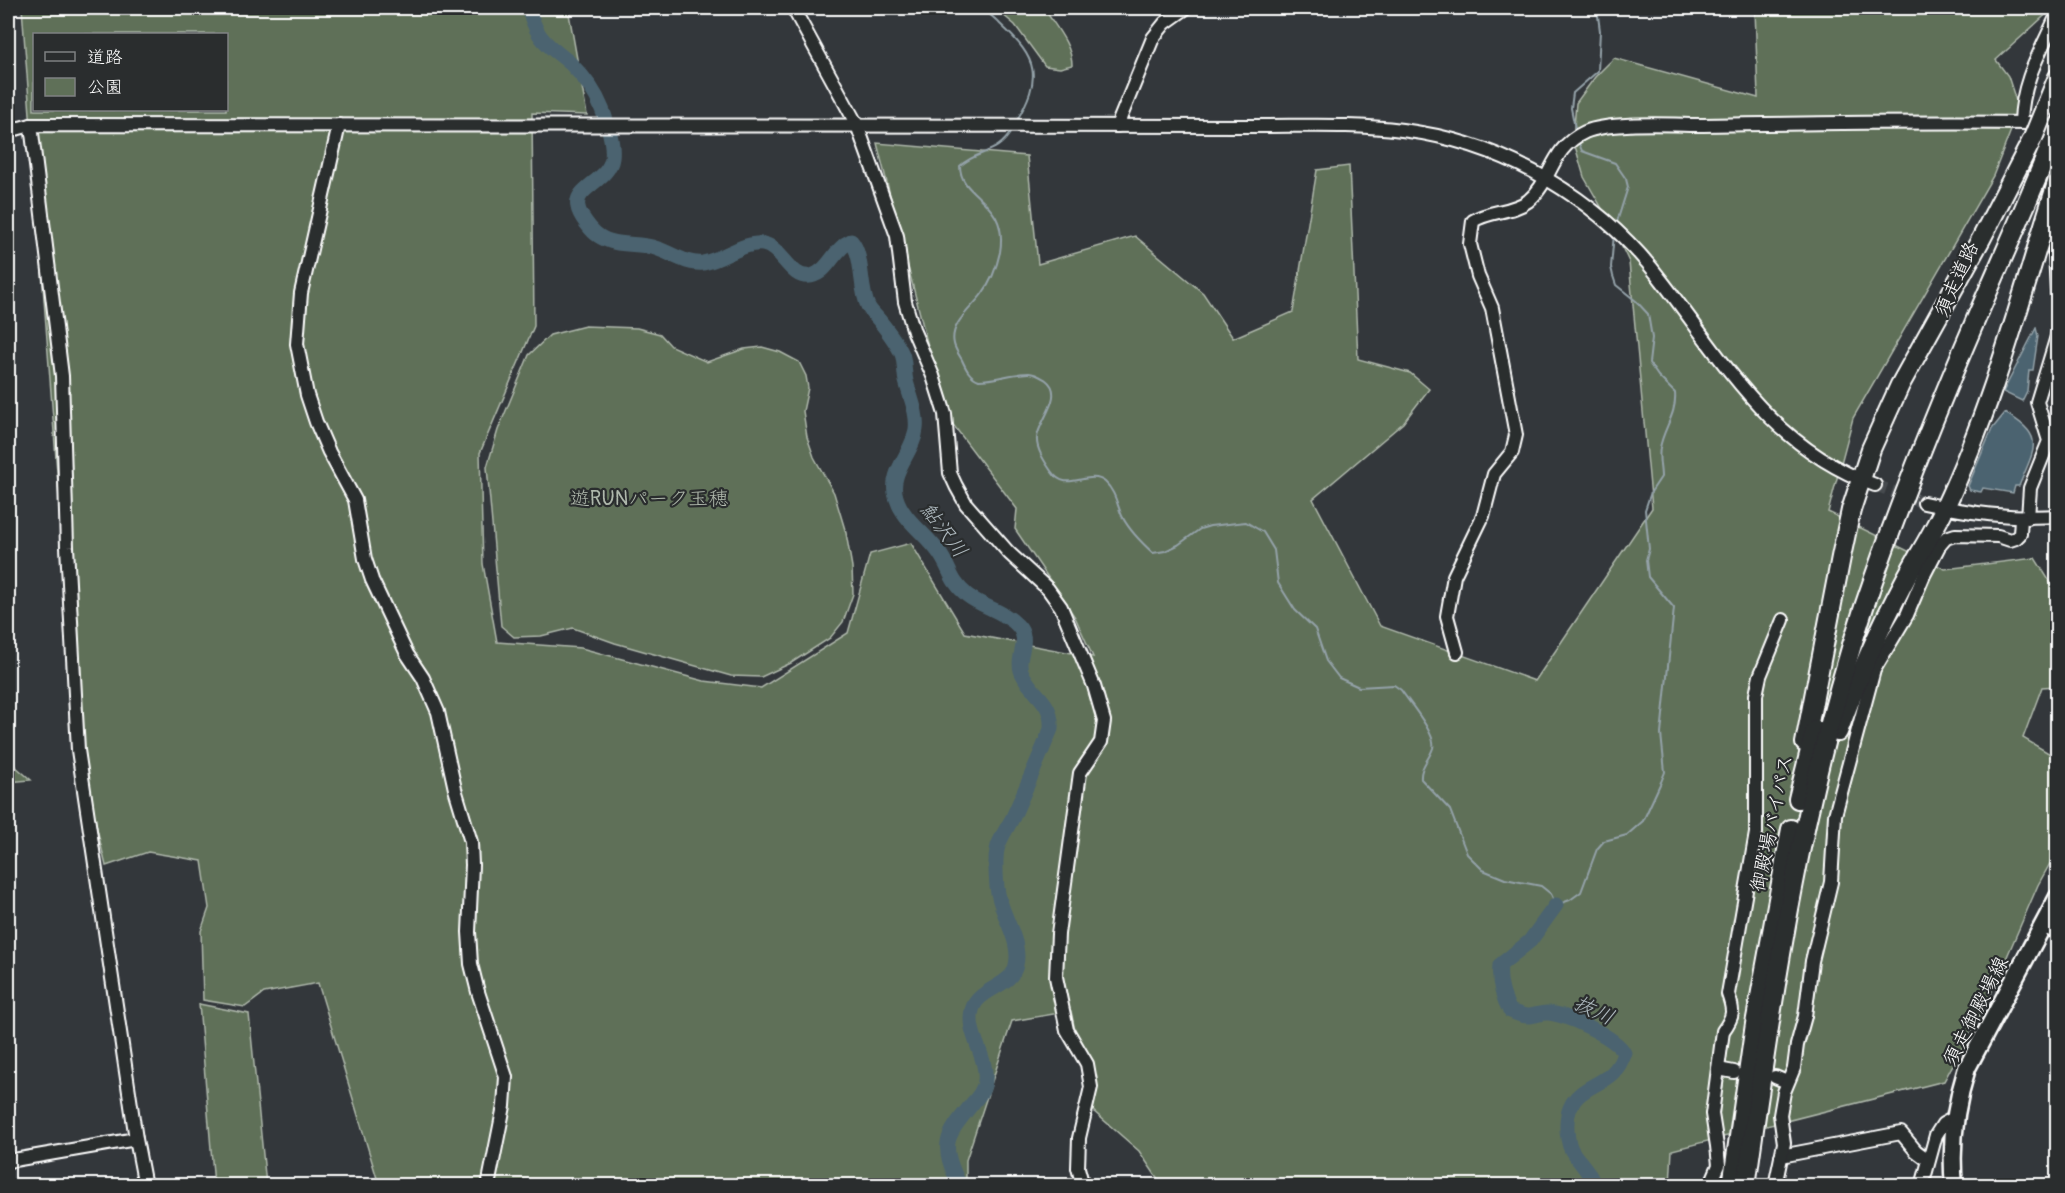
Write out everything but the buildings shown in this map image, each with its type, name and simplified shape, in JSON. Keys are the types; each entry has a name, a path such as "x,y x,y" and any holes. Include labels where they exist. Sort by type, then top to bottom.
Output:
{"highway":[{"path":"1785,860 1812,700 1841,557 1868,482 1871,449 1900,386 1981,239 2050,121 2058,77"},
{"name":"須走道路","path":"1902,482 1925,409 2050,121"},
{"path":"1792,892 1825,771 1856,683 1904,581 1945,508 1986,405 2058,180"},
{"name":"御殿場バイパス","path":"1732,1185 1755,1024 1785,860 1806,762 1874,541 1902,482"},
{"name":"御殿場バイパス","path":"1746,1185 1768,1024 1803,831 1838,692 1902,482"}],"main road":[{"name":"須走御殿場線","path":"1954,1185 1954,1118 1967,1068 2050,930 2058,897"}],"street":[{"path":"793,8 857,125 897,236 905,302 945,414 950,473 953,480 966,504 1009,553 1048,589 1061,607 1094,686 1104,721 1101,742 1080,773 1058,934 1056,977 1067,1030 1087,1064 1091,1087 1079,1138 1077,1168 1083,1185"},
{"path":"1117,126 1153,38 1165,23 1186,8"},
{"path":"2021,123 2021,100 2038,52 2058,13"},
{"path":"1457,652 1447,616 1454,576 1483,516 1494,474 1512,452 1516,435 1492,308 1478,276 1470,244 1473,221 1481,216 1518,207 1529,201 1556,157 1573,139 1584,132 1607,126 2050,121"},
{"path":"8,131 31,125 1314,126 1401,130 1436,135 1468,143 1503,156 1545,177 1594,211 1642,256 1731,375 1767,416 1825,460 1868,482"},
{"path":"31,125 62,376 67,547 78,750 136,1139 145,1185"},
{"path":"339,125 301,292 297,344 307,395 316,422 355,500 365,559 372,580 438,712 455,789 471,842 469,932 471,964 506,1077 504,1106 488,1185"},
{"path":"2058,239 2055,253 2058,310"},
{"path":"1775,1185 1784,1143 1780,1115 1787,1082 1794,1068 1797,1045 1805,1016 1814,951 1831,882 1836,806 1874,670 1907,615 1924,575 1939,546 1946,538 1954,535 1998,536 2010,540 2020,534 2030,488 2049,441 2037,402 2058,333"},
{"path":"1924,503 1969,513 2024,518 2058,516"},
{"path":"1710,1185 1719,1165 1712,1114 1723,1031 1731,1020 1733,1009 1728,994 1756,833 1756,695 1760,676 1783,620"},
{"path":"1718,1069 1734,1072"},
{"path":"1774,1077 1787,1082"},
{"path":"1922,1185 1936,1135 1943,1124 1954,1118"},
{"path":"1781,1156 1901,1133 1928,1160"},
{"path":"8,1161 136,1139"}],"green space":[{"path":"22,8 568,8 587,115 532,113 534,326 480,453 483,564 497,642 581,648 704,681 761,688 848,633 870,554 911,543 965,633 1093,657 1075,617 1015,529 1017,509 945,414 877,143 1027,156 1038,264 1135,236 1203,293 1233,338 1293,312 1317,170 1349,166 1358,359 1410,373 1429,389 1403,423 1313,499 1380,626 1535,681 1652,508 1629,262 1611,224 1584,177 1573,139 1576,103 1595,77 1614,58 1758,98 1755,8 2053,8 1996,60 2008,76 2019,110 1993,176 1853,418 1828,512 1945,569 2035,558 2057,593 2057,686 2042,687 2023,738 2057,758 2057,851 2038,885 1990,996 1944,1081 1672,1150 1670,1185 1162,1185 1139,1151 1091,1109 1071,1011 1012,1021 966,1160 966,1185 379,1185 318,983 264,993 245,1007 203,1000 201,931 209,908 202,861 148,852 106,866 78,750"},
{"path":"995,8 1044,8 1066,42 1072,65 1060,68 1045,66 1015,25"},
{"name":"遊RUNパーク玉穂","path":"585,326 637,328 660,334 671,346 707,362 744,349 762,347 780,352 799,362 806,376 808,388 803,411 807,437 814,457 834,493 846,533 852,567 853,594 843,622 830,638 791,663 761,677 731,676 615,643 573,628 541,636 514,637 501,626 487,467 498,430 529,355 550,335"},
{"path":"8,760 31,780 8,782"},
{"path":"199,1004 249,1014 266,1185 214,1185"}],"water":[{"path":"2036,328 2038,336 2033,370 2029,370 2027,391 2022,401 2003,392"},
{"path":"2005,413 2018,421 2032,436 2032,453 2019,486 2015,486 2013,493 1983,488 1981,492 1970,490 1968,486 1992,429"}],"waterway":[{"name":"鮎沢川","path":"528,8 541,37 571,64 589,85 608,126 612,152 609,166 578,200 581,214 596,234 618,243 652,247 696,263 710,261 748,245 763,244 770,246 797,273 804,276 817,274 845,244 851,241 858,255 863,290 868,306 902,354 906,381 915,411 914,438 895,479 894,488 899,506 940,554 961,590 1012,620 1021,631 1023,637 1021,669 1027,682 1046,705 1051,720 1051,729 997,850 997,887 1016,945 1016,965 1008,978 981,997 972,1010 972,1028 983,1063 985,1081 980,1093 956,1126 948,1142 950,1160 960,1186"},
{"path":"983,8 1023,48 1029,59 1033,81 1030,93 1016,122"},
{"path":"1576,133 1571,108 1573,93 1598,71 1600,31 1597,8"},
{"path":"1012,130 1000,144 960,166 962,177 968,186 991,210 998,221 1001,234 1000,252 991,279 982,294 958,323 953,337 957,352 969,372 979,380 1029,373 1046,380 1051,386 1052,400 1037,438 1039,451 1046,464 1057,478 1064,481 1098,478 1105,482 1114,495 1126,523 1136,537 1153,553 1178,545 1200,529 1210,526 1246,522 1263,532 1274,550 1278,583 1295,610 1315,629 1326,661 1339,678 1359,687 1394,685 1401,690 1422,719 1431,735 1433,748 1422,770 1421,779 1450,810 1467,854 1483,870 1505,879 1541,886 1551,894 1556,905 1570,900 1581,892 1597,849 1604,841 1627,835 1643,821 1665,772 1661,734 1674,608 1648,577 1646,560 1649,549 1645,510 1651,492 1661,477 1660,448 1674,408 1675,393 1649,363 1652,338 1648,314 1616,285 1611,267 1614,234"},
{"path":"1578,141 1582,151 1615,163 1626,179 1628,187 1616,225"},
{"name":"抜川","path":"1556,905 1530,941 1500,965 1500,983 1510,1011 1526,1016 1547,1013 1565,1017 1601,1033 1624,1053 1620,1064 1613,1072 1575,1099 1568,1113 1567,1132 1571,1150 1588,1173 1594,1186"}],"tunnel":[{"path":"1875,485 1924,503"}]}
